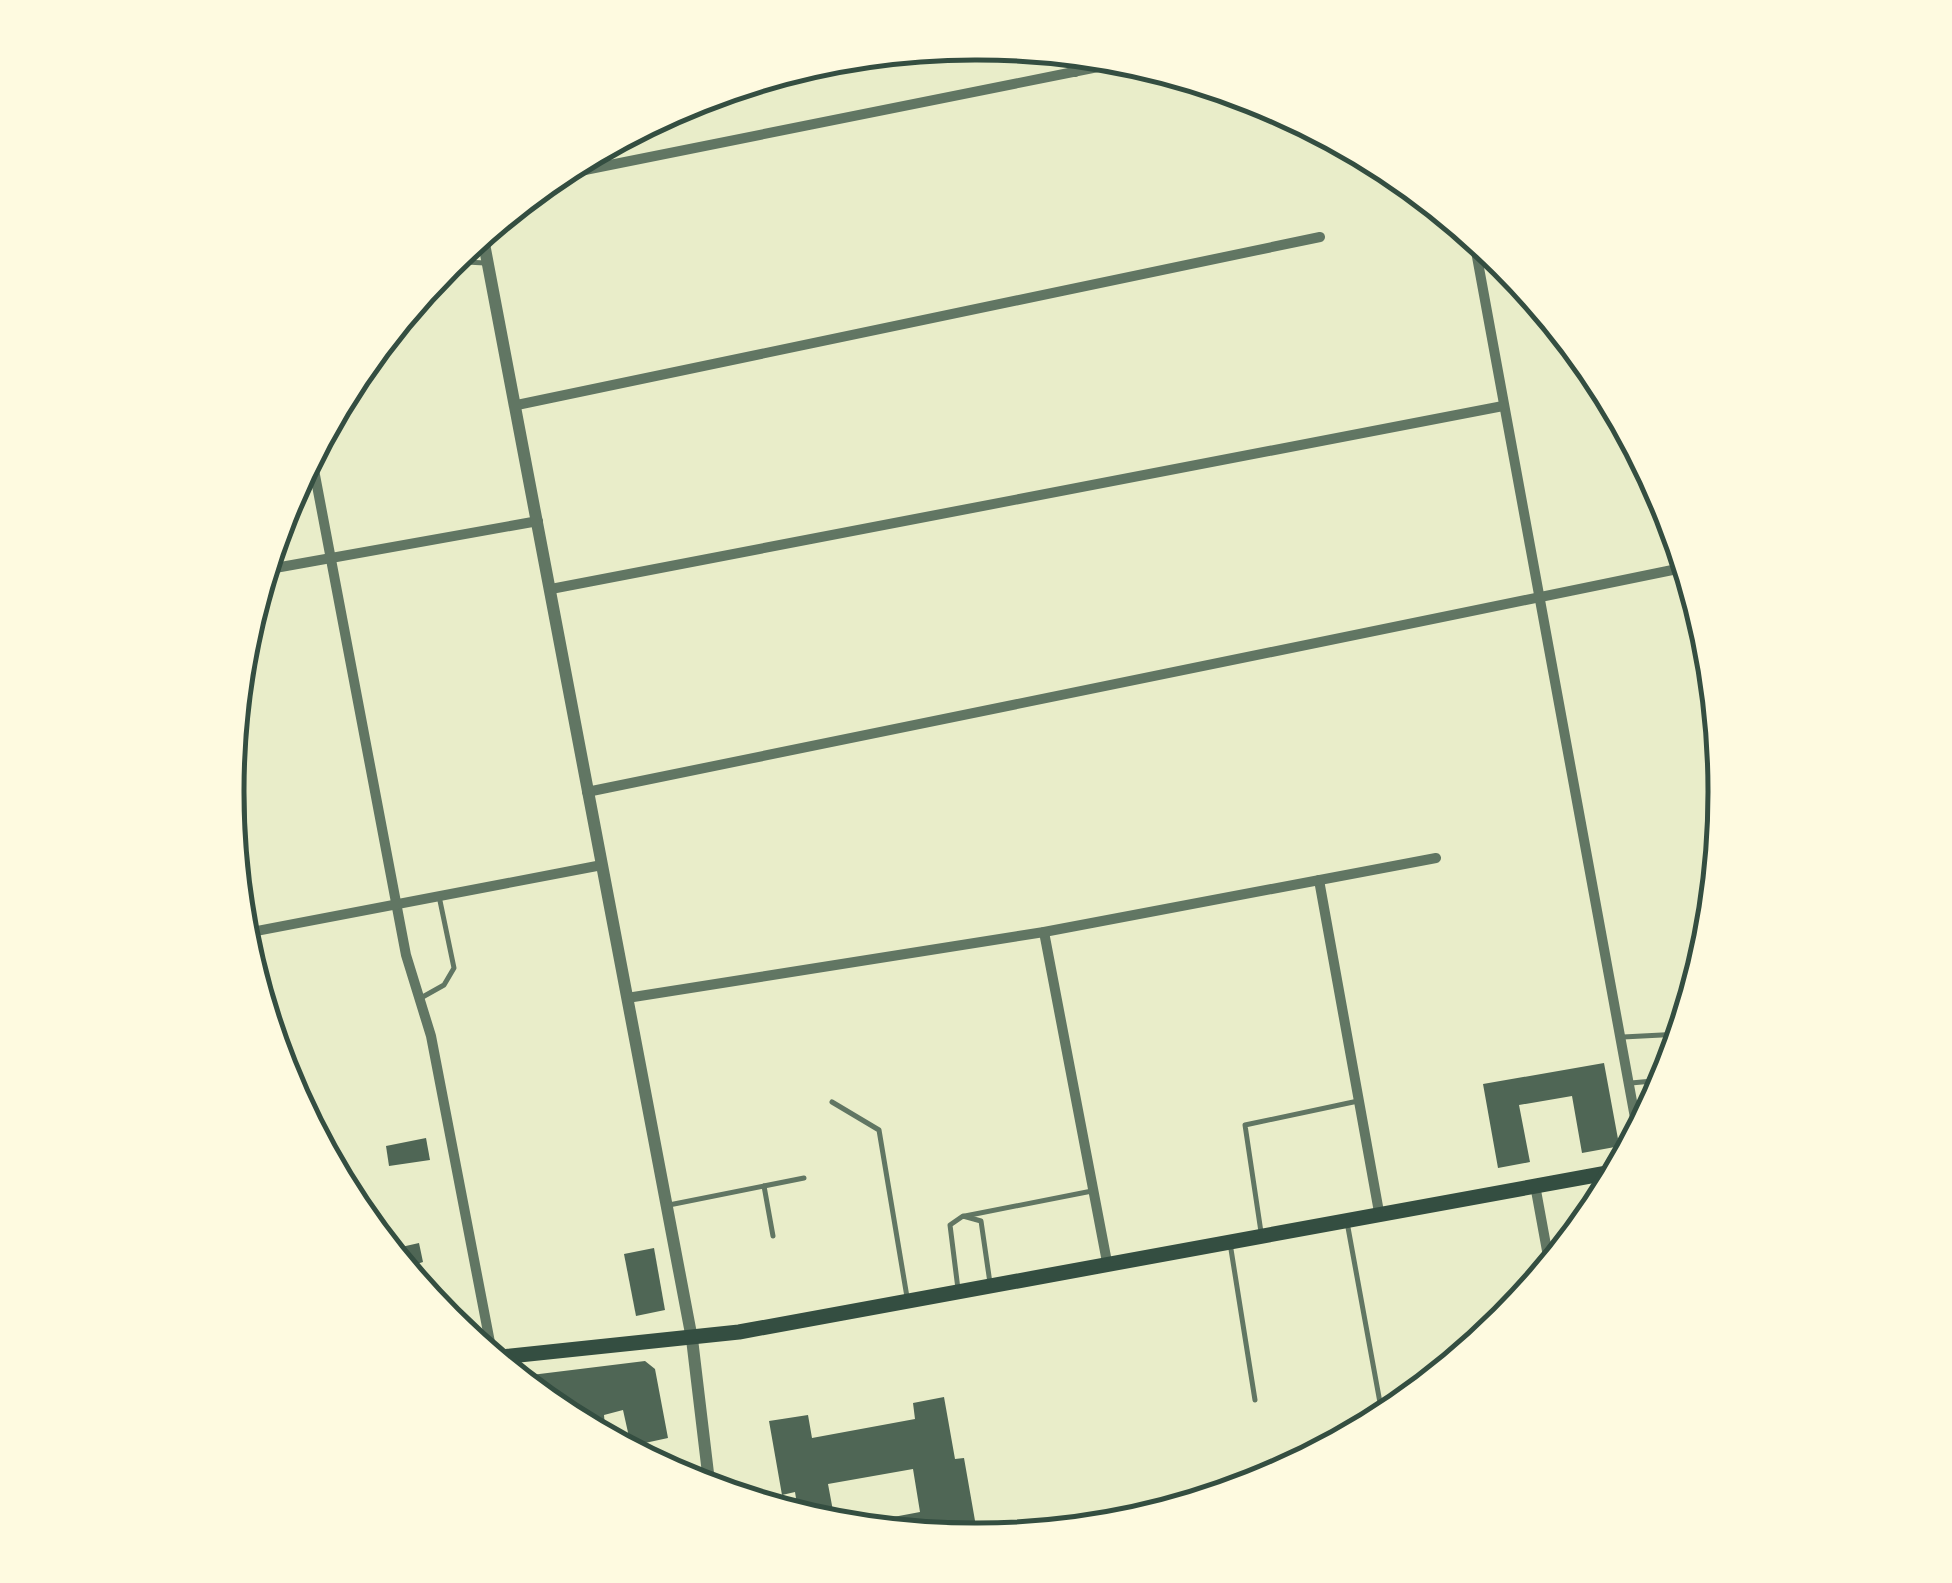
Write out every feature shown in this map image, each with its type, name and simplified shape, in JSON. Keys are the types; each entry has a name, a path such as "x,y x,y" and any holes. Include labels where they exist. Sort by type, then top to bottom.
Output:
{"main road":[{"path":"512,1356 692,1339 1598,1175"}],"street":[{"path":"1074,66 1075,72"},
{"path":"594,168 1089,69"},
{"path":"516,405 1320,237"},
{"path":"485,250 692,1339 708,1471"},
{"path":"1477,260 1634,1112"},
{"path":"550,589 1503,406"},
{"path":"316,477 398,904 431,1036 488,1335"},
{"path":"280,567 538,522"},
{"path":"588,792 1673,570"},
{"path":"627,998 1044,932 1436,858"},
{"path":"258,931 602,865"},
{"path":"1319,880 1379,1212"},
{"path":"1044,932 1108,1262"},
{"path":"1535,1185 1547,1249"}],"lane":[{"path":"471,263 488,263"},
{"path":"419,998 444,985 454,968 440,896"},
{"path":"1620,1038 1666,1035"},
{"path":"1628,1083 1647,1081"},
{"path":"1262,1234 1244,1125 1360,1100"},
{"path":"832,1102 879,1130 907,1300"},
{"path":"666,1205 804,1178"},
{"path":"764,1186 773,1236"},
{"path":"958,1290 950,1224 962,1216 1094,1190"},
{"path":"962,1216 981,1221 990,1283"},
{"path":"1347,1219 1380,1401"},
{"path":"1229,1240 1255,1400"}],"building":[{"path":"1604,1063 1616,1144 1582,1153 1572,1096 1519,1105 1530,1162 1498,1168 1483,1084"},
{"path":"426,1138 430,1160 389,1166 386,1146"},
{"path":"419,1243 423,1262 418,1264 404,1246"},
{"path":"654,1248 665,1310 636,1316 624,1254"},
{"path":"645,1361 655,1369 668,1438 643,1443 629,1435 623,1410 604,1415 605,1422 535,1375"},
{"path":"944,1397 955,1459 964,1458 975,1523 889,1518 920,1512 913,1469 828,1484 833,1509 796,1500 795,1492 782,1495 769,1421 808,1415 812,1438 915,1419 913,1403"}]}
